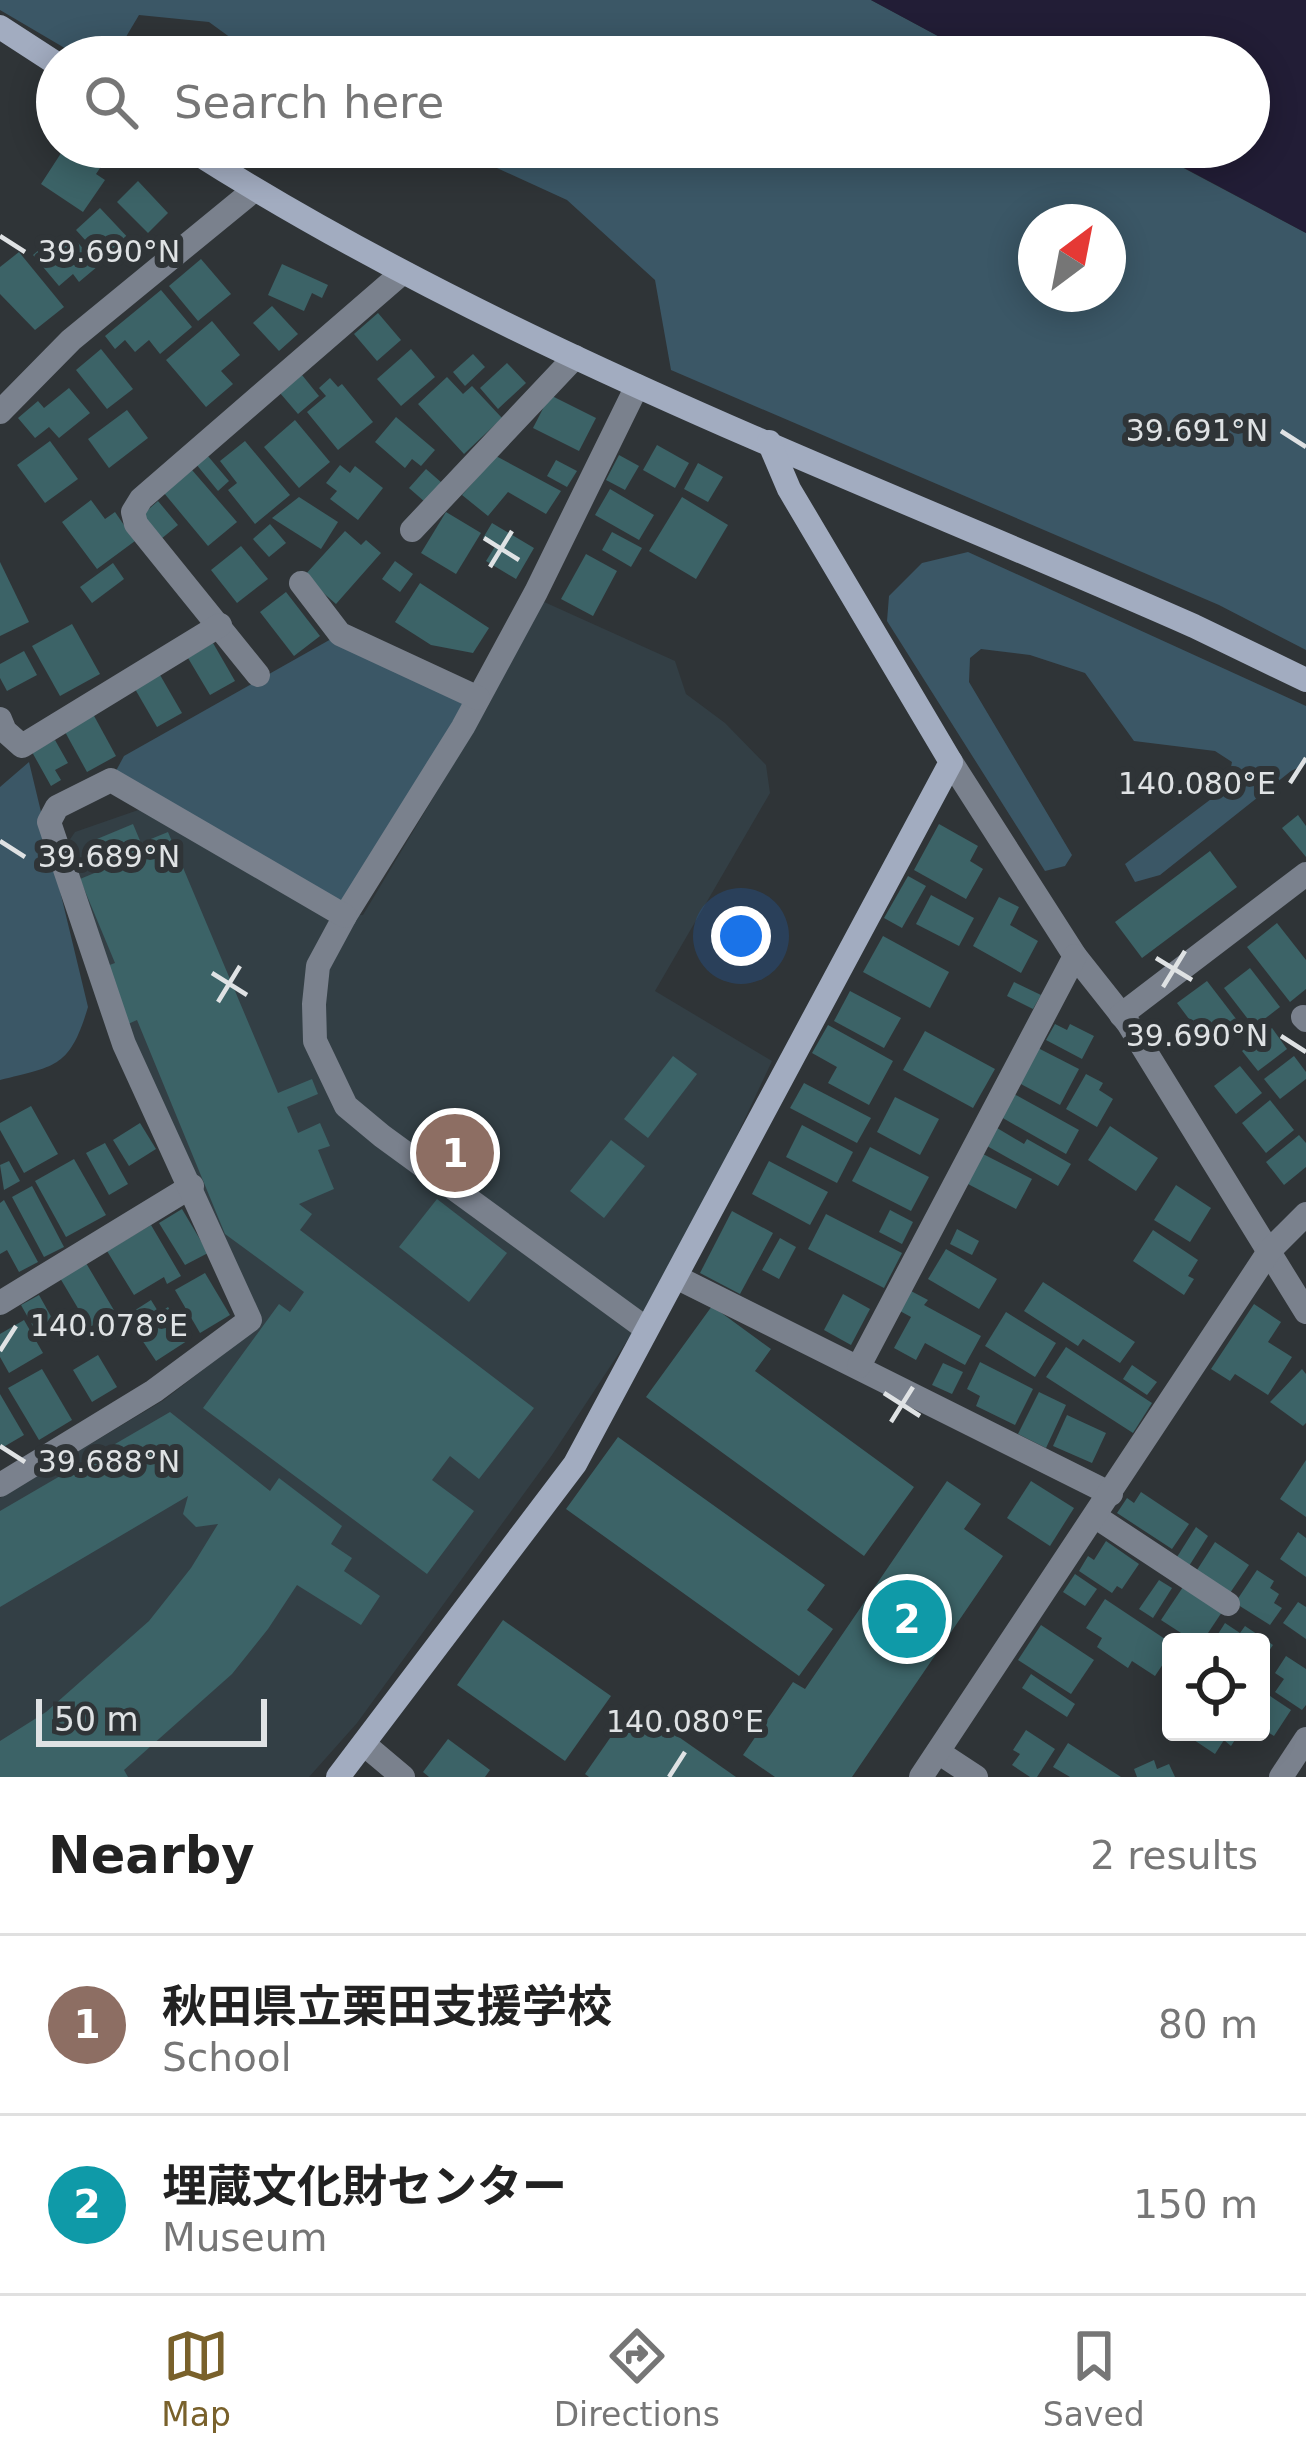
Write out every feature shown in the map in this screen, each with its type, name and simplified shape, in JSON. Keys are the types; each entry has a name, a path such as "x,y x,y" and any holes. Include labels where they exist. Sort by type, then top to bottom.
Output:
{"street":[{"path":"0,27 36,50"},
{"path":"220,168 477,313 1173,616 1306,680"},
{"path":"0,412 71,340 254,190"},
{"path":"257,675 136,524 133,512 141,499 402,273"},
{"path":"412,530 574,357"},
{"path":"637,386 478,698 318,966 314,1004 315,1042 346,1106 645,1328"},
{"path":"770,442 789,489 951,763 1075,956 1121,1015 1306,1312"},
{"path":"301,583 340,634 478,698"},
{"path":"0,719 22,746 220,626"},
{"path":"338,1777 574,1464 951,763"},
{"path":"0,1485 154,1391 250,1320 124,1044 49,822 58,807 111,780 345,916"},
{"path":"1121,1015 1306,874"},
{"path":"859,1366 1075,956"},
{"path":"0,1303 192,1186"},
{"path":"921,1777 1270,1250 1306,1214"},
{"path":"676,1277 1111,1494"},
{"path":"1096,1517 1228,1604"},
{"path":"1280,1777 1306,1739"},
{"path":"365,1744 404,1777"},
{"path":"938,1752 976,1777"}],"shaded area":[{"path":"0,0 871,0 938,36 228,36 209,22 139,15 126,36 44,36 0,10"},
{"path":"871,0 1306,0 1306,233 1184,168 1270,168 1270,36 938,36"},
{"path":"497,168 1184,168 1306,233 1306,650 1219,605 671,370 655,280 567,200"},
{"path":"968,552 1306,706 1306,764 1160,875 1135,882 1125,864 1227,787 1232,762 1215,751 1134,741 1085,673 1030,655 981,649 970,658 969,682 1072,855 1065,866 1045,871 887,621 889,596 922,563"},
{"path":"542,601 675,661 686,694 725,723 766,765 770,793 655,991 772,1061 673,1271 552,1455 357,1723 309,1777 0,1777 0,1498 164,1400 245,1337 127,1038 64,848 75,832 144,808 326,916 363,915 487,708"},
{"path":"340,634 478,698 345,916 111,780 124,756"},
{"path":"29,762 88,1007 75,1042 59,1061 0,1080 0,787"}],"building":[{"path":"51,168 100,168 96,174 105,180 83,212 41,184"},
{"path":"138,181 168,213 148,233 117,202"},
{"path":"100,208 132,242 108,265 76,230"},
{"path":"54,237 62,246 73,237 98,266 79,282 73,274 59,286 33,255"},
{"path":"19,252 64,307 35,330 0,294 0,267"},
{"path":"201,259 231,294 198,321 169,286"},
{"path":"282,264 328,285 322,298 312,293 304,311 268,295"},
{"path":"161,290 192,327 160,354 149,340 135,352 125,340 115,349 105,336"},
{"path":"272,306 298,334 279,351 253,323"},
{"path":"378,313 401,340 377,361 354,334"},
{"path":"212,321 240,355 221,371 233,384 206,407 166,360"},
{"path":"101,349 133,389 107,409 76,370"},
{"path":"411,349 435,377 401,406 377,379"},
{"path":"473,354 485,367 465,386 453,372"},
{"path":"507,363 526,383 498,409 480,388"},
{"path":"302,375 319,396 298,414 280,393"},
{"path":"447,377 463,394 472,386 502,418 464,454 418,404"},
{"path":"330,378 338,387 342,384 373,422 338,450 307,412 326,396 319,388"},
{"path":"69,388 90,413 59,438 49,427 35,438 18,418 38,401 44,408"},
{"path":"550,395 596,418 579,451 533,428"},
{"path":"127,410 148,438 109,468 88,439"},
{"path":"396,417 435,450 421,466 412,459 405,468 375,442"},
{"path":"295,420 330,462 299,488 264,447"},
{"path":"50,441 78,479 45,503 17,465"},
{"path":"245,441 290,495 255,524 228,490 237,483 220,461"},
{"path":"657,445 689,463 675,488 643,470"},
{"path":"207,455 229,481 218,491 196,464"},
{"path":"619,455 639,466 625,490 606,480"},
{"path":"496,456 561,491 546,514 508,492 488,516 462,495"},
{"path":"556,460 577,471 567,487 547,476"},
{"path":"698,463 723,477 708,502 684,489"},
{"path":"340,465 350,473 355,466 383,488 358,520 330,499 337,491 326,483"},
{"path":"426,469 442,483 425,502 409,488"},
{"path":"192,470 237,522 208,546 164,493"},
{"path":"610,489 654,515 639,540 595,515"},
{"path":"299,497 338,522 321,549 272,518"},
{"path":"682,497 728,525 696,579 649,551"},
{"path":"91,500 105,519 115,512 135,541 97,569 62,522"},
{"path":"158,501 178,525 161,539 142,515"},
{"path":"446,512 481,533 456,574 421,553"},
{"path":"492,523 534,548 516,579 486,561 496,545 483,538"},
{"path":"270,524 286,543 269,557 253,539"},
{"path":"345,531 361,545 366,540 381,553 336,604 304,576"},
{"path":"612,532 642,548 631,567 602,550"},
{"path":"241,546 268,579 237,603 211,570"},
{"path":"586,554 617,571 593,616 561,599"},
{"path":"395,561 413,574 400,592 382,579"},
{"path":"0,562 29,622 0,636"},
{"path":"113,563 124,579 92,603 80,587"},
{"path":"420,583 489,628 473,653 431,645 395,622"},
{"path":"286,592 320,636 294,656 260,612"},
{"path":"72,624 100,674 60,696 32,646"},
{"path":"213,643 235,681 210,695 188,658"},
{"path":"24,651 37,675 7,691 0,664"},
{"path":"160,675 182,713 157,727 135,689"},
{"path":"93,714 116,756 87,772 64,730"},
{"path":"55,740 68,763 55,770 61,780 51,786 32,752"},
{"path":"1298,815 1306,826 1306,857 1282,828"},
{"path":"133,824 141,843 168,832 278,1093 312,1079 318,1094 287,1107 298,1133 320,1123 330,1146 318,1150 334,1189 299,1204 312,1214 300,1230 534,1408 479,1479 450,1456 432,1480 474,1511 427,1574 203,1408 279,1304 290,1312 304,1292 225,1234 137,1020 128,1024 104,967 115,963 80,879 109,867 97,839"},
{"path":"939,824 978,846 970,861 983,869 966,899 914,870"},
{"path":"1210,851 1237,887 1142,958 1115,922"},
{"path":"908,876 926,886 902,928 884,918"},
{"path":"931,895 974,918 959,946 916,924"},
{"path":"999,897 1019,907 1010,925 1038,941 1021,973 973,946"},
{"path":"1277,923 1306,960 1306,989 1290,1002 1247,947"},
{"path":"883,936 949,972 930,1008 863,972"},
{"path":"1250,968 1280,1007 1254,1027 1224,988"},
{"path":"1207,981 1240,1024 1210,1047 1177,1003"},
{"path":"1014,982 1041,995 1033,1009 1007,996"},
{"path":"850,991 901,1018 884,1048 834,1021"},
{"path":"1055,1024 1067,1030 1070,1024 1094,1036 1082,1059 1046,1040"},
{"path":"828,1025 893,1061 869,1105 828,1083 837,1067 812,1053"},
{"path":"1272,1028 1287,1049 1258,1071 1242,1051"},
{"path":"925,1031 995,1069 973,1108 903,1070"},
{"path":"1038,1048 1079,1069 1060,1105 1019,1083"},
{"path":"673,1056 697,1074 648,1138 624,1119"},
{"path":"1294,1056 1306,1079 1280,1099 1264,1079"},
{"path":"1240,1066 1262,1093 1236,1114 1214,1086"},
{"path":"1086,1074 1103,1083 1099,1090 1113,1099 1097,1127 1066,1109"},
{"path":"804,1083 871,1118 857,1143 790,1108"},
{"path":"1014,1094 1079,1130 1066,1154 1001,1117"},
{"path":"895,1097 939,1119 920,1155 877,1132"},
{"path":"1270,1100 1294,1130 1266,1153 1242,1123"},
{"path":"31,1106 58,1154 24,1173 0,1123"},
{"path":"140,1123 156,1149 129,1166 113,1140"},
{"path":"802,1125 853,1152 837,1183 786,1157"},
{"path":"1110,1126 1158,1158 1136,1191 1088,1160"},
{"path":"997,1128 1071,1164 1058,1186 987,1146"},
{"path":"1299,1135 1306,1143 1306,1167 1284,1185 1266,1162"},
{"path":"611,1140 645,1166 604,1218 570,1191"},
{"path":"105,1143 128,1184 109,1195 86,1153"},
{"path":"870,1147 929,1177 911,1211 852,1181"},
{"path":"981,1153 1032,1179 1016,1209 966,1183"},
{"path":"74,1159 106,1215 66,1237 35,1181"},
{"path":"9,1161 20,1181 4,1190 0,1165"},
{"path":"769,1161 828,1192 810,1225 752,1194"},
{"path":"1176,1185 1211,1208 1190,1242 1154,1220"},
{"path":"32,1186 64,1247 44,1257 12,1197"},
{"path":"437,1199 507,1253 469,1302 399,1247"},
{"path":"4,1200 38,1262 19,1272 7,1250 0,1254 0,1203"},
{"path":"182,1209 208,1253 185,1265 159,1223"},
{"path":"890,1210 913,1222 902,1244 879,1232"},
{"path":"732,1211 773,1233 740,1294 700,1273"},
{"path":"826,1214 902,1253 884,1288 808,1249"},
{"path":"151,1225 181,1276 167,1284 164,1277 134,1295 107,1251"},
{"path":"957,1229 979,1241 972,1255 950,1244"},
{"path":"1153,1230 1198,1260 1184,1295 1133,1261"},
{"path":"780,1238 796,1247 779,1279 762,1270"},
{"path":"946,1249 997,1279 979,1309 928,1279"},
{"path":"86,1263 115,1312 75,1336 65,1319 79,1310 60,1278"},
{"path":"205,1273 230,1315 200,1333 175,1290"},
{"path":"1043,1282 1135,1342 1120,1363 1083,1339 1078,1346 1024,1311"},
{"path":"911,1291 928,1300 924,1305 981,1336 965,1365 925,1343 916,1360 894,1348 911,1317 900,1311"},
{"path":"843,1294 870,1309 851,1345 824,1330"},
{"path":"39,1295 53,1320 35,1330 21,1305"},
{"path":"151,1300 159,1313 168,1307 190,1339 156,1361 126,1316"},
{"path":"1254,1304 1281,1322 1268,1342 1292,1357 1268,1395 1235,1374 1230,1381 1211,1369"},
{"path":"712,1306 771,1349 755,1371 914,1487 864,1556 646,1397"},
{"path":"1006,1312 1056,1343 1035,1377 985,1346"},
{"path":"24,1320 43,1353 9,1373 0,1357 0,1334"},
{"path":"1066,1347 1152,1403 1133,1433 1046,1377"},
{"path":"98,1355 117,1387 92,1402 73,1370"},
{"path":"980,1362 1033,1389 1015,1425 976,1406 980,1396 967,1389"},
{"path":"943,1363 963,1372 952,1394 932,1385"},
{"path":"1132,1365 1157,1382 1147,1395 1123,1379"},
{"path":"42,1369 72,1420 39,1440 8,1388"},
{"path":"1302,1369 1306,1374 1303,1426 1270,1402"},
{"path":"1039,1392 1066,1405 1046,1448 1018,1434"},
{"path":"0,1394 24,1435 0,1449"},
{"path":"170,1412 270,1491 279,1478 342,1526 331,1544 352,1558 344,1571 380,1596 361,1625 297,1585 232,1674 124,1770 128,1777 0,1777 0,1741 46,1712 149,1621 218,1524 196,1527 183,1514 188,1496 0,1607 0,1511"},
{"path":"1067,1415 1106,1433 1092,1463 1053,1446"},
{"path":"618,1437 825,1585 807,1610 833,1629 799,1676 566,1509"},
{"path":"1306,1460 1306,1517 1280,1499"},
{"path":"947,1481 981,1504 964,1529 1003,1556 852,1777 775,1777 743,1755 793,1682 805,1689"},
{"path":"1031,1481 1074,1508 1050,1546 1007,1518"},
{"path":"1141,1492 1189,1524 1172,1549 1117,1513 1127,1498 1134,1503"},
{"path":"1196,1527 1208,1536 1189,1566 1177,1557"},
{"path":"1298,1532 1306,1538 1306,1577 1280,1559"},
{"path":"1106,1541 1139,1564 1122,1589 1117,1586 1112,1593 1079,1571 1088,1556 1094,1560"},
{"path":"1215,1542 1249,1565 1230,1593 1197,1570"},
{"path":"1257,1570 1274,1581 1270,1588 1279,1594 1274,1603 1282,1608 1270,1625 1235,1603"},
{"path":"1075,1574 1097,1589 1085,1606 1063,1592"},
{"path":"1159,1580 1172,1588 1153,1618 1139,1609"},
{"path":"1183,1587 1222,1612 1208,1633 1181,1633 1161,1620"},
{"path":"1105,1599 1162,1637 1162,1666 1155,1676 1132,1661 1128,1668 1097,1647 1102,1638 1086,1628"},
{"path":"1298,1602 1306,1607 1306,1639 1283,1623"},
{"path":"503,1620 611,1696 565,1761 457,1685"},
{"path":"1225,1623 1240,1633 1219,1633"},
{"path":"1041,1625 1094,1660 1071,1694 1018,1660"},
{"path":"1286,1656 1306,1669 1302,1710 1275,1692 1284,1679 1275,1673"},
{"path":"1031,1674 1075,1704 1067,1717 1022,1688"},
{"path":"1270,1696 1291,1710 1274,1736 1270,1734"},
{"path":"633,1705 736,1777 589,1777 585,1774"},
{"path":"1026,1730 1055,1749 1037,1777 1012,1765 1020,1754 1013,1750"},
{"path":"448,1739 490,1770 485,1777 429,1777 423,1772"},
{"path":"1196,1741 1223,1741 1215,1754"},
{"path":"1068,1743 1121,1777 1070,1777 1053,1767"},
{"path":"1154,1760 1157,1769 1169,1764 1175,1777 1137,1777 1134,1769"}],"place":[{"name":"秋田県立栗田支援学校","path":"455,1153"},
{"name":"埋蔵文化財センター","path":"907,1619"}]}
